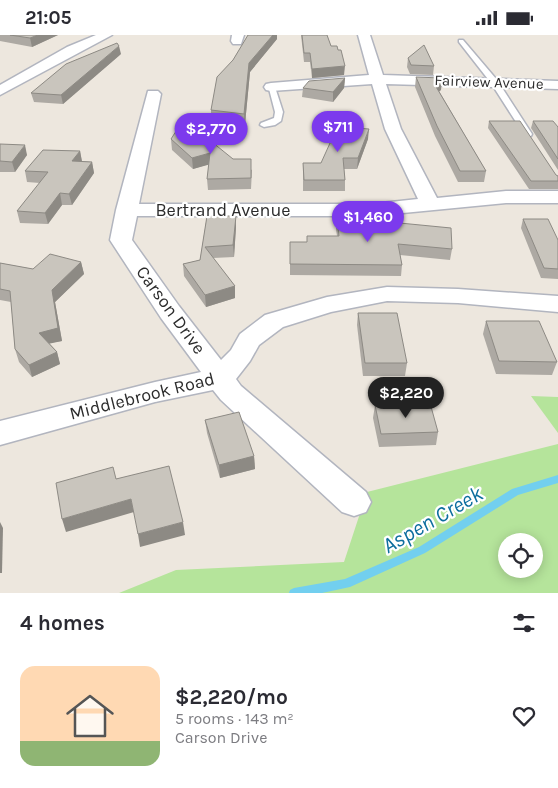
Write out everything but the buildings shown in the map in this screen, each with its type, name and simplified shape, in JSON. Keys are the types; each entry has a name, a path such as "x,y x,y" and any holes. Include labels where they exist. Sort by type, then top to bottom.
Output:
{"street":[{"path":"0,91 72,50 106,35"},
{"path":"364,35 376,79 393,129 431,205"},
{"name":"Fairview Avenue","path":"271,87 376,79 558,85"},
{"name":"Carson Drive","path":"153,94 126,210 121,240 170,312 232,393 354,502"},
{"name":"Bertrand Avenue","path":"126,210 372,210 506,197 558,197"},
{"name":"Middlebrook Road","path":"0,433 155,392 221,378 241,355 249,339 274,321 327,305 386,294 458,296 558,304"}],"lane":[{"path":"461,41 494,82 531,139"},
{"path":"264,125 278,119 279,112 271,87"}],"green space":[{"path":"531,396 558,397 558,433"},
{"path":"558,444 558,593 119,593 176,570 344,562 367,492"}],"waterway":[{"name":"Aspen Creek","path":"294,593 346,584 422,550 515,492 558,479"}]}
